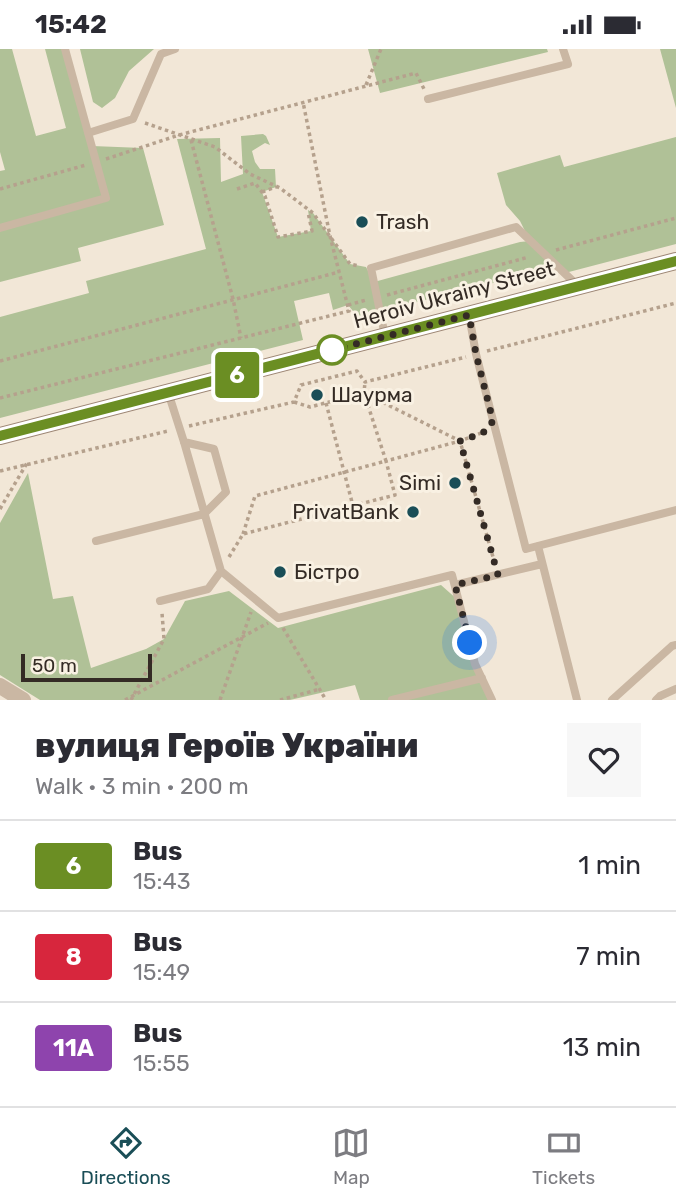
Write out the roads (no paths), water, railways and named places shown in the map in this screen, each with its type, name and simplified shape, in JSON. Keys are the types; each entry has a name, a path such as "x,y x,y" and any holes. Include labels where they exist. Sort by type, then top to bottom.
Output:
{"main road":[{"name":"Heroiv Ukrainy Street","path":"0,436 676,261"}],"street":[{"path":"0,686 23,700"}],"lane":[{"path":"0,228 106,198 65,49"},
{"path":"88,133 133,119 161,54 175,49"},
{"path":"428,99 568,64 563,49"},
{"path":"385,336 371,268 516,226 578,286"},
{"path":"469,315 476,354 526,549 676,510"},
{"path":"168,392 221,571 278,618 452,575 475,664 492,700"},
{"path":"96,541 204,514 226,492 214,449 184,442"},
{"path":"538,546 577,700"},
{"path":"455,585 542,563"},
{"path":"160,601 208,589 221,571"},
{"path":"611,700 671,646 676,645"},
{"path":"392,700 482,678"},
{"path":"656,700 676,689"}],"place":[{"name":"Trash","path":"362,222"},
{"name":"Шаурма","path":"317,395"},
{"name":"Simi","path":"455,483"},
{"name":"PrivatBank","path":"413,512"},
{"name":"Бістро","path":"280,572"}]}
